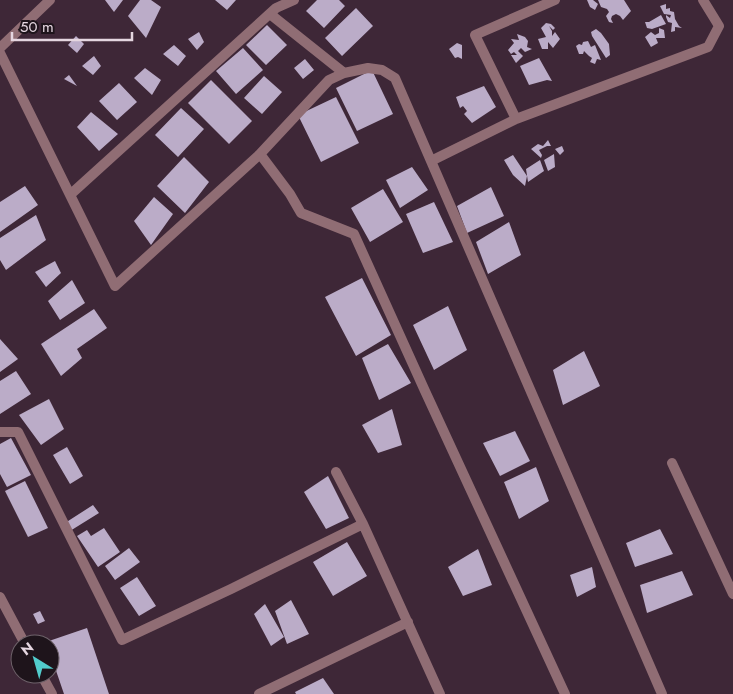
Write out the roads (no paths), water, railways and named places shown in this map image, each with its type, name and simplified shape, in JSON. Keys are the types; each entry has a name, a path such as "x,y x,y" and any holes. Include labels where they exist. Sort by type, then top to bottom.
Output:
{"street":[{"path":"0,48 50,0"},
{"path":"71,194 276,8 294,0"},
{"path":"516,119 475,35 555,0"},
{"path":"431,161 516,119 708,46 719,26 704,0"},
{"path":"270,14 344,73"},
{"path":"0,53 115,286 260,154 328,80 344,73 368,68 382,70 395,78 662,694"},
{"path":"260,154 290,194 301,213 354,234 565,694"},
{"path":"0,432 18,432 122,640 363,524"},
{"path":"672,463 733,594"},
{"path":"336,472 363,524 440,694"},
{"path":"0,597 20,634"},
{"path":"259,694 408,622"}]}
